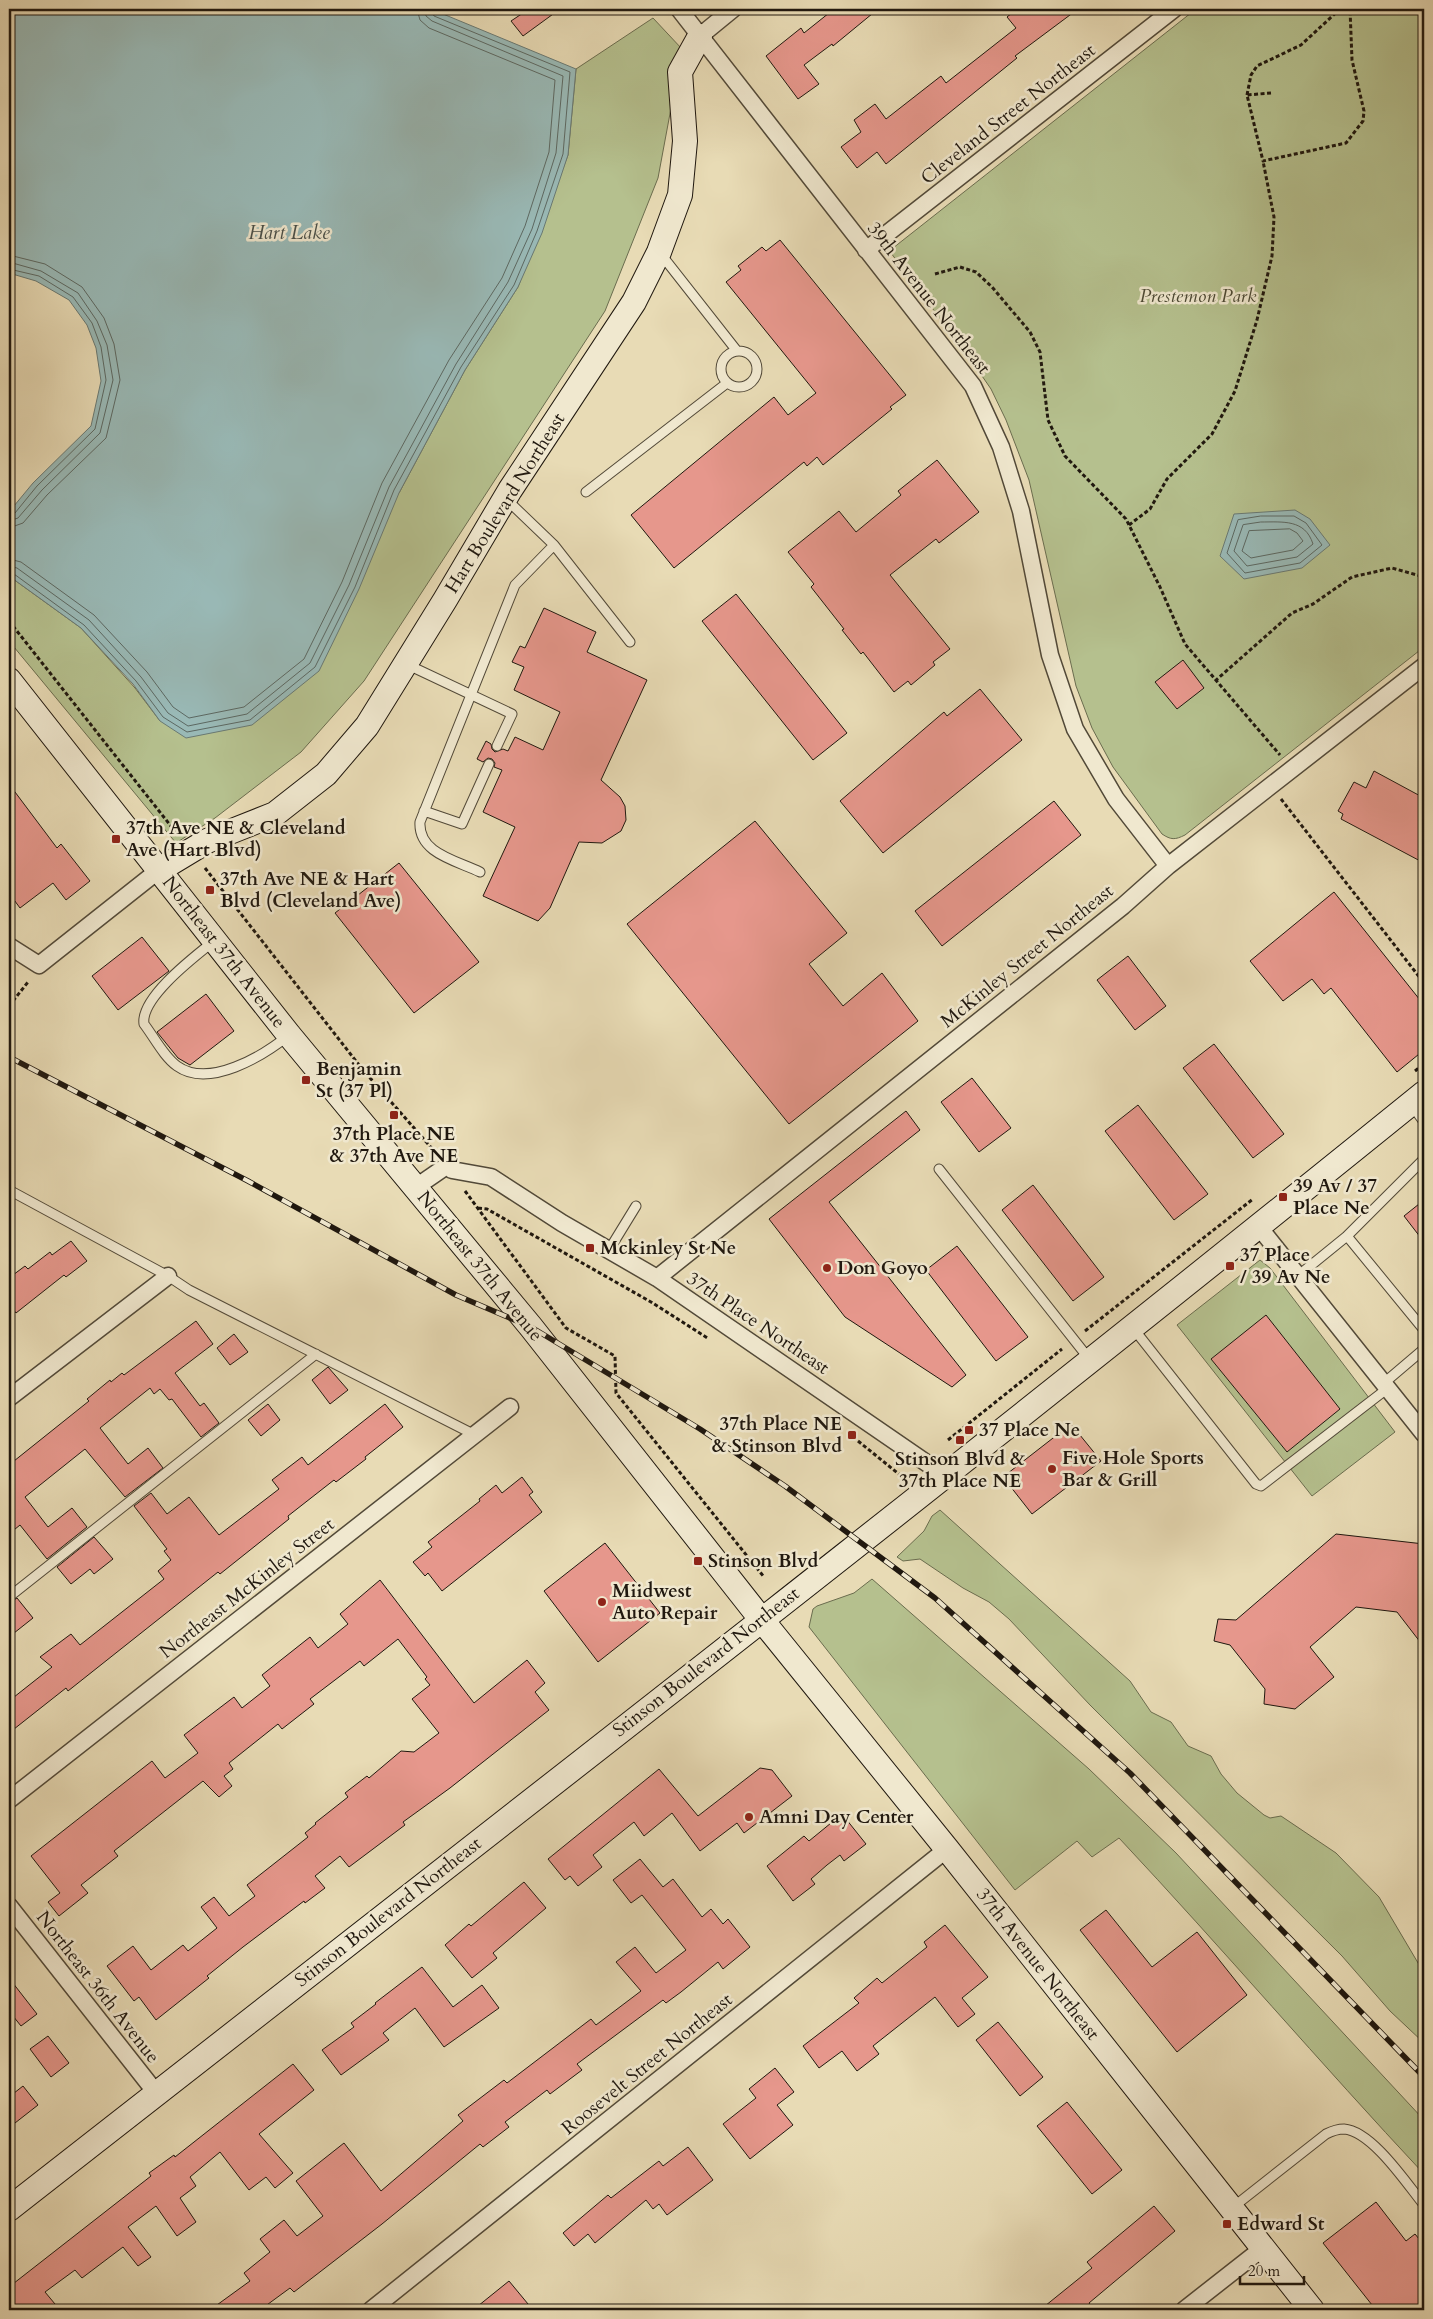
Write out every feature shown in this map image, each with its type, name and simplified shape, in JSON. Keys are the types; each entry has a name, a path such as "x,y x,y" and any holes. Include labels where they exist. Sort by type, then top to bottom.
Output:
{"street":[{"name":"39th Avenue Northeast","path":"679,9 973,386 1001,448 1021,511 1050,655 1075,729 1116,799 1168,866"},
{"path":"700,36 733,9"},
{"name":"Cleveland Street Northeast","path":"866,250 1174,9"},
{"name":"Hart Boulevard Northeast","path":"159,870 190,850 275,814 326,774 367,726 505,498 634,302 660,252 680,194 685,140 680,72 700,36"},
{"name":"McKinley Street Northeast","path":"656,1278 1123,906 1168,866 1424,666"},
{"name":"Northeast 37th Avenue","path":"9,680 214,941 531,1327 761,1620"},
{"path":"9,946 39,965 159,870"},
{"name":"Stinson Boulevard Northeast","path":"9,2209 761,1620 1259,1227 1417,1099"},
{"name":"37th Place Northeast","path":"416,1187 448,1165 452,1170 491,1177 562,1223 656,1278 944,1475"},
{"path":"1259,1227 1424,1431"},
{"path":"9,1398 168,1276"},
{"name":"Northeast McKinley Street","path":"9,1800 510,1407"},
{"name":"37th Avenue Northeast","path":"761,1620 947,1849 1312,2310"},
{"name":"Roosevelt Street Northeast","path":"371,2310 947,1849"},
{"name":"Northeast 36th Avenue","path":"9,1906 157,2094"},
{"path":"1184,2310 1263,2248"}],"lane":[{"path":"660,252 737,351"},
{"path":"737,351 748,354 753,358 757,368 756,374 749,384 738,388 726,383 720,372 722,360 731,352 737,351"},
{"path":"586,492 726,383"},
{"path":"505,498 554,545 630,642"},
{"path":"480,872 427,846 419,833 420,822 515,586 554,545"},
{"path":"406,664 512,714 498,746"},
{"path":"424,810 462,824 488,764"},
{"path":"214,941 193,958 151,999 143,1017 144,1024 175,1064 183,1070 204,1074 221,1072 270,1050 290,1035"},
{"path":"1299,1275 1347,1236 1424,1159"},
{"path":"939,1170 1090,1360"},
{"path":"10,1191 168,1276 189,1290 475,1435"},
{"path":"609,1250 636,1206"},
{"path":"1347,1236 1424,1330"},
{"path":"1132,1327 1256,1484 1261,1486 1386,1385 1424,1349"},
{"path":"9,1597 316,1354"},
{"path":"1232,2208 1326,2134 1346,2129 1371,2143 1424,2205"}],"path":[{"path":"1129,525 1150,508 1168,479 1212,434 1235,391 1257,320 1272,256 1274,217 1247,95 1251,75 1257,66 1301,44 1340,9"},
{"path":"1263,161 1343,145 1363,121 1364,111 1352,60 1350,9"},
{"path":"1247,95 1271,92"},
{"path":"935,274 960,267 976,272 992,287 1030,332 1040,352 1044,407 1054,436 1065,456 1114,505 1129,525 1160,587 1185,644 1292,770"},
{"path":"1215,681 1292,613 1313,604 1352,577 1392,568 1424,577"},
{"path":"9,621 363,1070 422,1138"},
{"path":"1271,787 1424,983"},
{"path":"9,1006 28,982"},
{"path":"1417,1099 1424,1064"},
{"path":"948,1440 1258,1196"},
{"path":"716,1343 651,1302 487,1209 477,1208 566,1328 616,1356 616,1393 764,1577"},
{"path":"851,1436 900,1475"}],"green space":[{"name":"Prestemon Park","path":"1196,9 1424,9 1424,647 1185,835 1173,839 1162,834 1113,767 1092,728 1076,686 1029,480 1006,420 991,389 891,253 893,248"},
{"path":"653,18 682,49 658,178 605,311 364,681 301,752 215,818 176,843 9,641 9,576 81,628 135,688 160,721 399,493 465,370 518,287 568,155 576,69"},
{"path":"1260,1260 1270,1268 1395,1432 1312,1496 1177,1325"},
{"path":"940,1510 1130,1681 1151,1712 1171,1722 1188,1746 1211,1756 1221,1774 1237,1793 1264,1815 1270,1818 1281,1816 1336,1853 1379,1897 1424,1973 1424,2043 1390,2011 1342,1956 1090,1705 1009,1619 989,1602 963,1588 920,1559 903,1561 897,1557 924,1531 932,1516"},
{"path":"872,1579 1089,1769 1176,1853 1424,2120 1424,2174 1119,1838 1092,1857 1077,1841 1015,1890 809,1627 813,1609 854,1593"}],"water":[{"name":"Hart Lake","path":"9,9 431,9 576,69 568,155 542,233 518,287 465,370 399,493 359,589 319,671 252,725 186,738 160,721 133,684 81,628 9,576 9,512 33,483 91,426 101,381 96,348 87,325 69,300 36,281 9,273"},
{"path":"1295,510 1310,519 1330,545 1302,568 1244,579 1220,556 1234,514"}],"building":[{"path":"529,9 560,9 523,36 511,21"},
{"path":"834,9 878,9 833,46 832,44 804,65 819,84 798,99 766,56 801,28 804,33"},
{"path":"1017,9 1078,9 1015,56 1017,58 886,164 877,152 857,168 841,147 861,132 854,120 875,104 886,119 941,76 946,83 1016,28 1007,17"},
{"path":"780,240 906,395 890,407 892,409 823,465 817,457 807,466 804,462 674,568 631,515 774,397 788,415 816,393 726,282 741,270 738,266 762,247 766,251"},
{"path":"937,460 979,512 939,543 936,539 890,575 950,649 933,662 935,665 911,685 908,681 894,692 863,652 861,654 842,630 844,629 811,587 814,584 788,552 839,511 856,532 901,495 898,491"},
{"path":"736,594 847,733 813,760 702,621"},
{"path":"544,608 596,632 587,652 647,680 601,780 620,797 625,806 626,820 621,831 602,843 579,842 550,908 538,921 483,896 515,827 483,812 502,770 494,767 495,763 492,759 488,758 483,762 477,759 486,741 491,744 495,752 503,749 508,751 515,737 543,750 560,712 514,690 524,667 512,662 520,646 525,648"},
{"path":"1183,660 1204,688 1177,709 1155,682"},
{"path":"980,689 1022,740 883,853 840,801 944,712 947,716"},
{"path":"1374,771 1424,798 1424,863 1341,819 1343,814 1338,811 1354,782 1366,788"},
{"path":"9,784 57,848 61,844 90,881 66,900 53,883 20,908 9,893"},
{"path":"1054,801 1081,835 942,946 915,911"},
{"path":"755,821 847,933 809,964 843,1006 882,973 918,1021 789,1124 627,924"},
{"path":"399,863 479,962 414,1013 335,913"},
{"path":"1334,892 1424,1005 1424,1050 1397,1072 1331,988 1324,994 1312,979 1283,1001 1250,961"},
{"path":"142,937 169,971 118,1010 92,976"},
{"path":"1128,956 1166,1006 1135,1030 1097,980"},
{"path":"206,994 234,1031 190,1065 178,1058 157,1032"},
{"path":"1214,1044 1284,1134 1253,1158 1183,1068"},
{"path":"972,1078 1011,1128 979,1152 941,1102"},
{"path":"1138,1105 1208,1194 1174,1220 1105,1131"},
{"path":"906,1111 920,1130 829,1202 966,1375 952,1387 845,1317 769,1219"},
{"path":"1033,1185 1104,1277 1073,1301 1002,1210"},
{"path":"1424,1200 1424,1242 1404,1216"},
{"path":"71,1241 87,1261 66,1277 64,1275 16,1313 9,1304 9,1278 25,1266 28,1269 50,1252 52,1255"},
{"path":"957,1246 1028,1337 996,1361 926,1270"},
{"path":"1266,1315 1340,1409 1287,1452 1211,1359"},
{"path":"196,1321 213,1344 175,1373 200,1406 204,1403 219,1423 201,1437 172,1399 169,1400 160,1389 154,1394 150,1388 100,1428 128,1464 148,1448 163,1468 125,1497 85,1449 25,1497 48,1527 72,1508 87,1527 47,1559 20,1525 9,1534 9,1465 89,1401 87,1399 110,1380 111,1382 122,1373 124,1375"},
{"path":"234,1334 248,1352 230,1365 217,1348"},
{"path":"328,1367 348,1390 330,1404 312,1380"},
{"path":"268,1404 280,1420 261,1436 248,1420"},
{"path":"385,1404 403,1427 365,1457 366,1459 336,1482 334,1480 288,1516 289,1519 220,1574 218,1572 68,1691 66,1688 9,1733 9,1701 52,1667 40,1657 71,1634 80,1645 164,1579 158,1571 171,1560 164,1551 167,1549 134,1506 151,1493 167,1514 189,1497 219,1535 279,1489 272,1480 302,1457 308,1465"},
{"name":"Five Hole Sports Bar & Grill","path":"1071,1424 1101,1461 1032,1514 1003,1477"},
{"path":"522,1477 533,1492 529,1495 542,1512 442,1591 428,1573 425,1576 413,1562 432,1547 428,1542 480,1501 479,1499 496,1485 502,1493"},
{"path":"1336,1534 1424,1544 1424,1647 1397,1612 1356,1607 1310,1647 1334,1677 1295,1709 1264,1704 1265,1689 1230,1645 1214,1641 1218,1619 1236,1620"},
{"path":"94,1537 113,1559 94,1574 90,1569 71,1584 57,1567"},
{"name":"Miidwest Auto Repair","path":"605,1543 660,1613 598,1662 544,1591"},
{"path":"380,1580 474,1703 527,1660 545,1683 535,1692 549,1710 450,1788 403,1822 405,1825 349,1867 340,1856 315,1876 325,1888 305,1903 304,1901 243,1947 207,1976 209,1978 156,2020 139,1997 134,2001 107,1966 133,1946 151,1970 183,1945 188,1951 217,1928 201,1907 214,1897 229,1916 255,1896 247,1885 308,1837 305,1833 315,1823 348,1797 345,1793 367,1776 369,1778 401,1751 414,1752 439,1733 412,1699 430,1685 425,1679 427,1677 398,1639 364,1666 360,1661 310,1699 314,1704 282,1729 278,1724 229,1763 233,1769 224,1776 232,1786 219,1797 203,1781 114,1851 118,1856 81,1885 88,1893 59,1916 48,1902 60,1893 31,1856 152,1761 165,1778 198,1753 184,1735 234,1697 242,1708 270,1686 262,1675 310,1637 318,1648 348,1624 340,1614"},
{"path":"17,1598 33,1618 9,1637 9,1603"},
{"path":"760,1768 772,1770 792,1796 744,1833 737,1823 700,1851 672,1813 644,1836 634,1822 593,1855 602,1867 578,1886 570,1876 565,1880 548,1859 659,1769 698,1816"},
{"path":"842,1814 866,1844 844,1861 840,1855 827,1865 811,1879 815,1884 793,1901 767,1866 804,1836 809,1841"},
{"path":"640,1859 663,1887 673,1879 702,1917 711,1909 723,1924 728,1919 750,1947 723,1969 718,1962 666,2003 663,2000 577,2064 582,2070 550,2094 547,2090 505,2122 509,2127 483,2147 480,2144 382,2224 294,2292 290,2288 260,2310 210,2310 250,2281 244,2273 270,2252 260,2239 284,2220 297,2236 323,2216 296,2181 344,2143 381,2191 463,2121 458,2115 504,2080 507,2083 591,2019 596,2025 641,1991 616,1962 635,1947 656,1973 686,1950 642,1895 631,1903 613,1880"},
{"path":"524,1882 546,1908 493,1953 497,1958 472,1978 445,1945"},
{"path":"1106,1910 1152,1967 1197,1932 1247,1995 1177,2052 1080,1930"},
{"path":"945,1925 988,1977 962,1998 975,2014 958,2027 935,1997 873,2046 879,2054 857,2071 842,2051 819,2068 803,2046 859,2003 854,1998 877,1978 882,1983 927,1947 924,1942"},
{"path":"422,1967 453,2007 482,1985 499,2008 444,2047 415,2008 383,2033 389,2040 341,2075 322,2050 354,2027 351,2023"},
{"path":"9,1978 37,2014 21,2026 9,2011"},
{"path":"998,2022 1043,2077 1020,2096 976,2040"},
{"path":"48,2036 69,2063 51,2077 30,2049"},
{"path":"293,2064 314,2090 259,2134 293,2173 275,2188 266,2177 249,2190 220,2152 190,2177 196,2186 180,2198 196,2222 177,2236 156,2206 128,2227 151,2257 138,2266 123,2247 82,2278 75,2270 45,2292 60,2310 9,2310 9,2287 151,2176 149,2173 174,2155 175,2157"},
{"path":"775,2068 794,2092 777,2105 793,2125 750,2159 723,2124 756,2098 749,2089"},
{"path":"23,2086 38,2105 15,2123 9,2114 9,2097"},
{"path":"1067,2102 1122,2170 1092,2194 1037,2126"},
{"path":"688,2147 713,2180 667,2215 659,2204 653,2209 646,2200 595,2243 588,2234 574,2246 563,2233 608,2195 611,2198 659,2161 663,2166"},
{"path":"1376,2202 1406,2241 1415,2234 1424,2245 1424,2310 1376,2310 1323,2243"},
{"path":"1154,2206 1175,2231 1089,2303 1094,2310 1040,2310 1092,2268 1087,2262"},
{"path":"509,2281 533,2310 473,2310"}],"railway":[{"path":"9,1057 248,1181 456,1295 531,1327 700,1429 785,1486 935,1598 1130,1773 1424,2077"}],"place":[{"name":"37th Ave NE & Cleveland Ave (Hart Blvd)","path":"116,839"},
{"name":"37th Ave NE & Hart Blvd (Cleveland Ave)","path":"210,890"},
{"name":"Benjamin St (37 Pl)","path":"306,1080"},
{"name":"37th Place NE & 37th Ave NE","path":"394,1115"},
{"name":"39 Av / 37 Place Ne","path":"1283,1197"},
{"name":"Mckinley St Ne","path":"590,1248"},
{"name":"37 Place / 39 Av Ne","path":"1230,1266"},
{"name":"Don Goyo","path":"827,1268"},
{"name":"37 Place Ne","path":"969,1430"},
{"name":"37th Place NE & Stinson Blvd","path":"852,1435"},
{"name":"Stinson Blvd & 37th Place NE","path":"960,1440"},
{"name":"Five Hole Sports Bar & Grill","path":"1052,1469"},
{"name":"Stinson Blvd","path":"698,1561"},
{"name":"Miidwest Auto Repair","path":"602,1602"},
{"name":"Amni Day Center","path":"749,1817"},
{"name":"Edward St","path":"1227,2224"}]}
